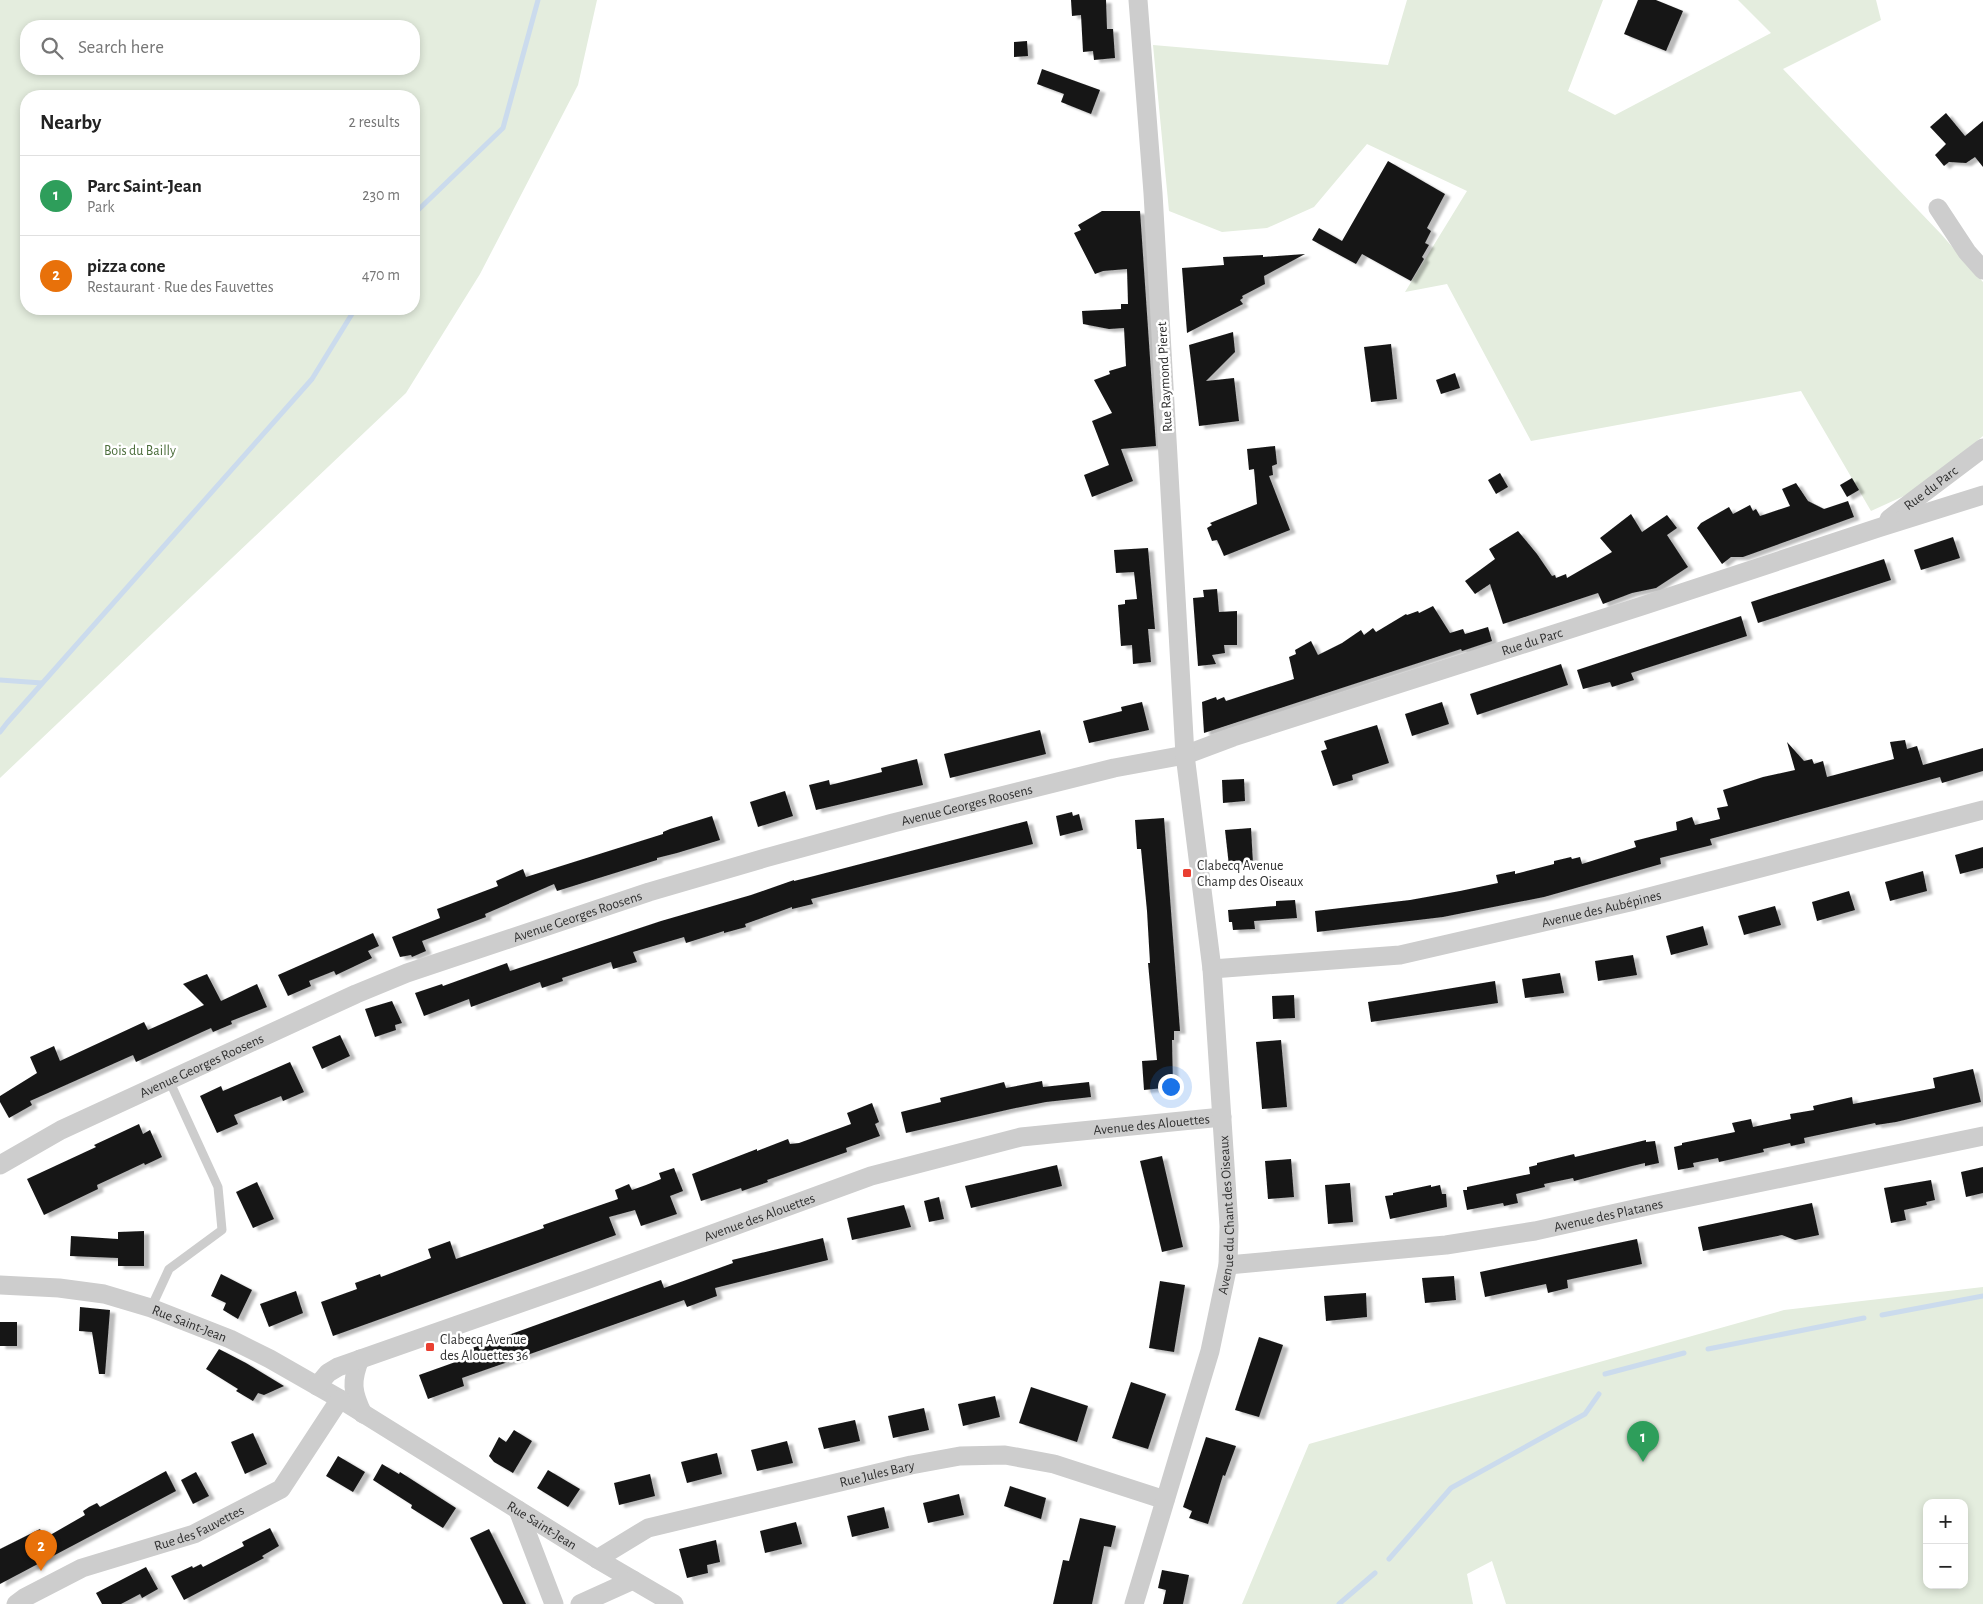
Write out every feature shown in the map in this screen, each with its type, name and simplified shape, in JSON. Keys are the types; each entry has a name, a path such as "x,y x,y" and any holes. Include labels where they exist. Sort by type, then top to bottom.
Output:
{"street":[{"name":"Rue Raymond Pieret","path":"1138,0 1153,194 1185,755"},
{"path":"1938,208 1967,252 1983,270"},
{"name":"Rue du Parc","path":"1878,528 1983,448"},
{"name":"Rue du Parc","path":"1185,755 1232,737 1983,495"},
{"name":"Avenue du Chant des Oiseaux","path":"1134,1604 1210,1351 1228,1265 1229,1226 1212,969 1185,755"},
{"name":"Avenue Georges Roosens","path":"0,1165 61,1130 356,994 406,973 649,892 893,823 1114,768 1185,755"},
{"name":"Avenue des Aubépines","path":"1212,969 1400,955 1630,902 1983,810"},
{"name":"Avenue des Alouettes","path":"316,1386 328,1373 338,1367 871,1176 1020,1137 1222,1117"},
{"name":"Avenue des Platanes","path":"1228,1265 1446,1245 1535,1231 1671,1200 1983,1136"},
{"name":"Rue Saint-Jean","path":"0,1285 59,1288 104,1294 151,1308 230,1338 340,1400 597,1559 674,1604"},
{"path":"360,1359 353,1384 355,1398 363,1414"},
{"name":"Rue des Fauvettes","path":"16,1604 82,1568 194,1534 281,1489 340,1400"},
{"name":"Rue Jules Bary","path":"597,1559 648,1528 911,1465 960,1456 1005,1455 1054,1464 1165,1500"},
{"path":"518,1510 554,1604"},
{"path":"580,1604 633,1580"}],"lane":[{"path":"151,1308 170,1269 222,1230 218,1187 168,1080"}],"green space":[{"name":"Bois du Bailly","path":"0,0 597,0 578,85 480,274 406,393 0,778"},
{"path":"1407,0 1603,0 1568,91 1615,115 1771,33 1738,0 1876,0 1881,20 1783,69 1941,234 1983,282 1983,436 1917,490 1871,511 1801,391 1531,441 1447,284 1405,292 1467,191 1367,144 1314,207 1267,228 1222,232 1169,211 1153,45 1388,65"},
{"path":"1983,1287 1983,1604 1506,1604 1492,1561 1467,1574 1473,1604 1242,1604 1309,1444 1784,1310"}],"building":[{"path":"1071,0 1106,0 1107,29 1113,29 1115,58 1094,60 1093,51 1083,52 1081,15 1072,16"},
{"path":"1638,0 1656,0 1683,11 1666,51 1624,34"},
{"path":"1027,41 1028,56 1014,57 1014,42"},
{"path":"1042,69 1100,90 1091,114 1061,102 1064,94 1037,84"},
{"path":"1946,113 1965,136 1983,121 1983,167 1975,157 1966,163 1949,162 1944,166 1935,155 1946,144 1930,127"},
{"path":"1388,161 1445,194 1427,228 1431,231 1425,243 1429,245 1422,257 1424,259 1411,281 1362,254 1356,264 1312,240 1319,228 1342,241"},
{"path":"1102,211 1140,211 1156,446 1121,449 1133,481 1092,497 1084,475 1109,465 1092,421 1112,413 1094,380 1110,374 1109,371 1126,366 1124,328 1109,329 1083,324 1082,311 1121,309 1121,304 1128,304 1127,269 1103,271 1095,274 1074,233 1081,230 1078,225"},
{"path":"1305,254 1264,276 1265,284 1242,296 1243,298 1240,300 1243,304 1187,333 1182,268 1224,265 1223,257"},
{"path":"1233,332 1235,352 1206,381 1234,378 1239,421 1199,426 1189,345"},
{"path":"1391,344 1397,399 1371,402 1364,347"},
{"path":"1455,373 1460,388 1441,394 1436,380"},
{"path":"1275,446 1277,464 1272,466 1273,475 1269,476 1290,530 1224,556 1217,540 1212,541 1207,528 1212,525 1210,523 1257,504 1254,469 1249,470 1247,449"},
{"path":"1500,473 1508,487 1496,494 1488,480"},
{"path":"1852,478 1859,490 1847,497 1840,485"},
{"path":"1796,483 1808,501 1824,509 1848,501 1854,517 1743,557 1731,557 1722,564 1697,528 1701,523 1729,507 1733,514 1750,505 1753,511 1756,509 1760,516 1790,506 1782,489"},
{"path":"1631,514 1642,532 1667,515 1677,528 1667,535 1688,567 1656,588 1632,593 1603,604 1598,593 1503,624 1490,584 1475,594 1465,581 1495,559 1489,549 1518,531 1552,576 1555,575 1556,578 1566,574 1567,578 1612,552 1600,538"},
{"path":"1953,537 1960,558 1921,570 1914,550"},
{"path":"1148,548 1155,629 1148,629 1151,662 1133,664 1132,645 1121,646 1118,605 1125,604 1125,600 1137,599 1134,572 1116,573 1114,550"},
{"path":"1884,559 1891,580 1758,623 1751,602"},
{"path":"1217,589 1219,612 1237,611 1237,645 1224,645 1225,653 1212,655 1216,664 1198,666 1193,598 1204,597 1203,590"},
{"path":"1433,606 1450,633 1463,629 1465,634 1488,627 1492,641 1462,651 1461,649 1204,733 1202,702 1216,697 1217,700 1224,697 1226,701 1294,679 1289,657 1296,654 1295,650 1311,641 1318,655 1342,643 1361,630 1364,635 1373,628 1376,632 1406,614 1418,611 1419,613"},
{"path":"1741,616 1747,636 1631,673 1634,680 1612,687 1610,682 1583,689 1577,670"},
{"path":"1561,664 1568,685 1477,715 1470,694"},
{"path":"1142,702 1149,730 1089,743 1083,721 1122,711 1121,707"},
{"path":"1442,702 1449,724 1412,736 1405,714"},
{"path":"1377,725 1389,763 1352,775 1353,780 1333,786 1321,751 1327,749 1324,741"},
{"path":"1040,730 1046,754 950,778 944,754"},
{"path":"1905,740 1907,749 1917,746 1923,765 1983,748 1983,771 1942,783 1940,777 1710,839 1712,845 1660,858 1661,864 1544,897 1443,917 1317,932 1315,911 1410,900 1498,883 1496,875 1515,871 1515,874 1554,864 1554,861 1571,857 1572,859 1580,857 1582,864 1636,847 1634,841 1677,830 1676,822 1692,817 1695,825 1720,819 1717,808 1728,806 1723,790 1763,777 1795,770 1787,742 1804,761 1812,759 1814,764 1823,761 1827,777 1894,759 1890,742"},
{"path":"917,759 923,785 816,810 809,785 829,780 830,785 882,772 881,768"},
{"path":"1244,779 1245,801 1223,803 1222,780"},
{"path":"785,791 793,816 758,827 750,802"},
{"path":"1072,812 1073,816 1079,814 1083,830 1060,836 1056,816"},
{"path":"712,816 720,840 657,858 657,860 557,891 554,884 485,914 486,917 422,941 426,951 412,957 411,955 400,957 392,937 440,918 437,909 498,886 496,881 523,869 526,877 663,834 663,832 670,829"},
{"path":"1164,818 1180,1031 1174,1031 1174,1040 1172,1040 1173,1087 1144,1090 1142,1061 1157,1060 1148,963 1150,963 1147,911 1141,849 1137,849 1135,820"},
{"path":"1027,821 1033,844 811,899 813,904 792,909 792,907 745,924 746,927 724,933 724,931 686,943 684,937 633,952 637,962 613,969 611,962 562,978 563,981 542,988 540,982 471,1007 469,999 424,1016 415,993 442,984 443,986 507,963 510,971 661,921 751,895 794,880"},
{"path":"1251,828 1253,864 1229,866 1225,830"},
{"path":"1983,847 1983,868 1960,874 1955,855"},
{"path":"1923,871 1927,891 1890,901 1885,882"},
{"path":"1849,891 1855,910 1817,921 1812,902"},
{"path":"1295,900 1297,918 1254,921 1255,929 1233,930 1232,922 1229,922 1228,910 1276,906 1276,901"},
{"path":"1775,906 1781,925 1744,935 1738,916"},
{"path":"1703,926 1708,945 1671,955 1666,936"},
{"path":"373,933 379,946 368,951 372,958 336,975 334,971 309,981 311,986 288,996 278,975"},
{"path":"1633,955 1637,975 1598,981 1595,961"},
{"path":"1560,973 1564,993 1525,998 1522,979"},
{"path":"207,974 221,1001 257,984 267,1007 231,1021 232,1024 213,1032 211,1028 136,1062 133,1055 30,1101 32,1105 9,1118 0,1102 0,1096 37,1073 30,1057 54,1046 60,1061 144,1022 148,1030 204,1005 183,984"},
{"path":"1495,981 1498,1003 1371,1022 1368,1002"},
{"path":"1294,995 1295,1018 1273,1019 1272,996"},
{"path":"392,1001 402,1023 395,1025 396,1030 375,1037 365,1009"},
{"path":"340,1035 350,1056 322,1069 312,1047"},
{"path":"1281,1040 1287,1107 1262,1109 1256,1042"},
{"path":"290,1062 304,1092 283,1101 281,1096 234,1115 238,1124 217,1133 200,1096 221,1086 223,1091"},
{"path":"1973,1069 1981,1102 1896,1122 1876,1125 1875,1123 1804,1138 1805,1143 1791,1146 1790,1143 1763,1149 1764,1152 1719,1162 1718,1158 1693,1163 1694,1167 1678,1170 1674,1147 1682,1145 1682,1143 1735,1132 1732,1123 1751,1119 1753,1127 1791,1119 1790,1114 1814,1110 1813,1106 1852,1097 1853,1104 1935,1088 1933,1078"},
{"path":"1042,1081 1043,1087 1089,1082 1091,1097 1046,1102 906,1133 901,1112 941,1102 940,1098 1004,1082 1006,1088"},
{"path":"872,1103 879,1122 875,1124 880,1136 846,1148 847,1152 767,1180 768,1182 742,1191 741,1188 701,1201 692,1174 788,1139 790,1144 799,1143 851,1124 847,1113"},
{"path":"139,1124 143,1134 150,1130 162,1157 145,1165 144,1163 97,1185 98,1189 44,1215 27,1179 96,1147 94,1145"},
{"path":"1646,1140 1646,1142 1655,1141 1659,1163 1645,1166 1645,1163 1574,1181 1573,1178 1544,1184 1545,1187 1516,1194 1518,1203 1504,1206 1503,1203 1467,1210 1463,1190 1467,1190 1467,1187 1530,1174 1529,1167 1537,1165 1537,1163 1574,1154 1575,1157"},
{"path":"1162,1156 1183,1247 1162,1252 1140,1161"},
{"path":"1291,1159 1294,1197 1268,1199 1265,1161"},
{"path":"1057,1165 1062,1186 971,1208 965,1186"},
{"path":"1983,1167 1983,1193 1966,1197 1961,1172"},
{"path":"674,1168 683,1191 670,1196 677,1214 641,1226 635,1210 609,1217 616,1235 333,1336 321,1302 357,1289 355,1283 380,1274 381,1277 431,1258 428,1249 450,1241 456,1259 544,1228 543,1225 618,1199 615,1190 629,1184 632,1190 646,1185 661,1179 659,1173"},
{"path":"1931,1180 1935,1200 1926,1202 1927,1205 1904,1210 1906,1220 1891,1223 1884,1188"},
{"path":"257,1182 274,1219 253,1228 236,1192"},
{"path":"1350,1183 1353,1222 1328,1224 1325,1185"},
{"path":"1431,1185 1431,1187 1440,1185 1442,1194 1446,1194 1447,1207 1390,1219 1385,1196"},
{"path":"939,1197 944,1219 929,1222 924,1201"},
{"path":"1812,1203 1819,1235 1795,1240 1782,1235 1703,1251 1698,1227"},
{"path":"904,1205 911,1227 852,1240 847,1218"},
{"path":"144,1231 144,1266 118,1266 118,1258 70,1256 71,1236 118,1239 118,1232"},
{"path":"823,1238 828,1260 715,1288 717,1296 687,1307 684,1300 462,1378 464,1386 428,1399 419,1375 475,1355 472,1348 661,1280 664,1288 733,1263 732,1260"},
{"path":"1637,1239 1642,1264 1567,1280 1568,1288 1548,1293 1546,1284 1485,1297 1480,1272"},
{"path":"221,1274 252,1290 238,1319 223,1310 226,1303 211,1296"},
{"path":"1454,1276 1456,1300 1425,1303 1422,1278"},
{"path":"1160,1281 1185,1285 1174,1352 1149,1348"},
{"path":"296,1291 303,1313 269,1327 260,1304"},
{"path":"1366,1293 1367,1317 1326,1321 1324,1296"},
{"path":"80,1307 110,1310 105,1374 99,1374 92,1332 79,1331"},
{"path":"0,1322 17,1322 17,1346 0,1346"},
{"path":"1259,1337 1283,1345 1259,1417 1235,1410"},
{"path":"219,1349 284,1386 264,1395 258,1393 253,1401 206,1369"},
{"path":"1131,1382 1166,1394 1148,1449 1112,1438"},
{"path":"1031,1387 1088,1406 1077,1442 1019,1423"},
{"path":"995,1396 1000,1417 963,1426 958,1404"},
{"path":"924,1408 929,1430 893,1438 888,1416"},
{"path":"855,1420 860,1441 824,1449 818,1428"},
{"path":"514,1430 532,1441 513,1473 494,1462 489,1456 499,1437 506,1442"},
{"path":"253,1433 267,1464 245,1474 231,1442"},
{"path":"1206,1437 1236,1446 1225,1476 1223,1475 1208,1524 1189,1518 1192,1511 1183,1507"},
{"path":"787,1441 793,1463 757,1471 751,1450"},
{"path":"717,1453 722,1474 687,1483 681,1462"},
{"path":"338,1456 365,1472 353,1492 326,1476"},
{"path":"382,1464 399,1474 400,1472 456,1508 443,1528 411,1508 412,1505 373,1480"},
{"path":"548,1470 580,1489 568,1507 537,1488"},
{"path":"166,1471 176,1491 0,1584 0,1549 40,1529 45,1538 85,1515 83,1511 89,1507 97,1503 100,1507"},
{"path":"196,1472 209,1496 193,1504 181,1480"},
{"path":"650,1474 655,1496 619,1505 614,1483"},
{"path":"1010,1486 1046,1498 1041,1519 1004,1506"},
{"path":"959,1494 964,1515 928,1523 923,1503"},
{"path":"884,1507 889,1528 852,1537 847,1516"},
{"path":"1080,1518 1116,1526 1111,1547 1104,1546 1092,1604 1053,1604 1063,1560 1069,1561"},
{"path":"796,1522 802,1544 765,1553 760,1531"},
{"path":"270,1528 279,1546 262,1556 264,1558 184,1600 171,1576 192,1566 193,1568 201,1564 203,1567 244,1546 242,1542"},
{"path":"489,1529 526,1604 503,1604 470,1538"},
{"path":"716,1540 720,1562 707,1565 708,1573 687,1578 679,1549"},
{"path":"146,1567 158,1589 142,1598 140,1594 121,1604 102,1604 96,1593"},
{"path":"1162,1570 1189,1575 1183,1604 1163,1604 1166,1590 1158,1588"}],"waterway":[{"path":"420,208 503,128 538,0"},
{"path":"0,732 312,379 351,315"},
{"path":"0,680 42,683"},
{"path":"1882,1315 1983,1296"},
{"path":"1708,1349 1864,1318"},
{"path":"1605,1374 1684,1353"},
{"path":"1389,1559 1451,1488 1585,1414 1599,1394"},
{"path":"1339,1604 1375,1573"}],"place":[{"name":"Clabecq Avenue Champ des Oiseaux","path":"1187,873"},
{"name":"Clabecq Avenue des Alouettes 36","path":"430,1347"},
{"name":"Parc Saint-Jean","path":"1643,1462"},
{"name":"pizza cone","path":"41,1571"}]}
